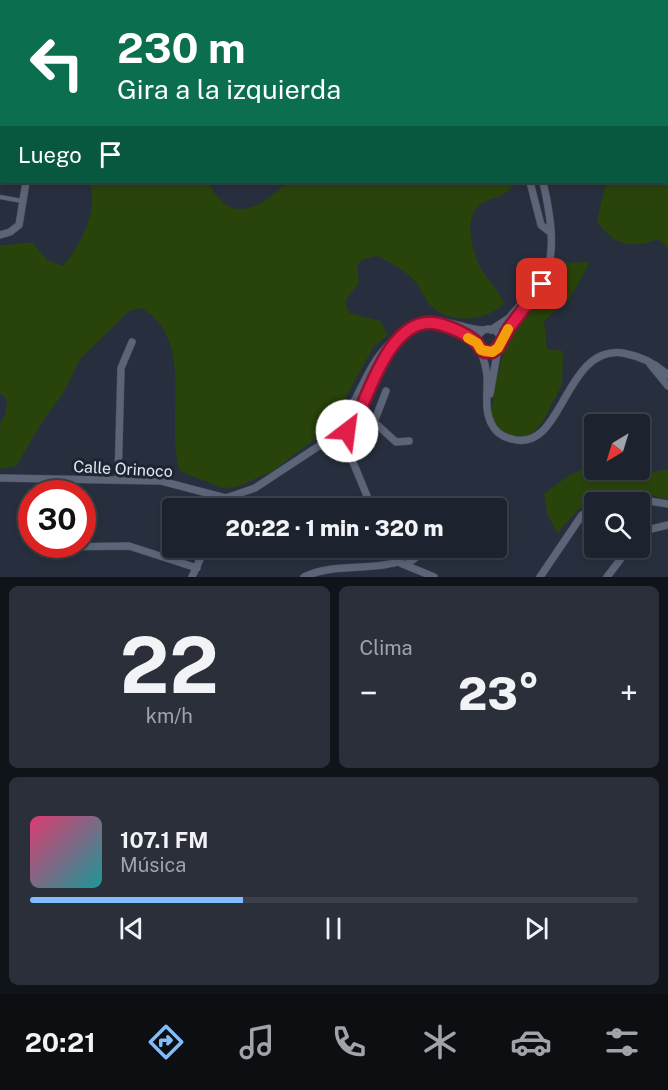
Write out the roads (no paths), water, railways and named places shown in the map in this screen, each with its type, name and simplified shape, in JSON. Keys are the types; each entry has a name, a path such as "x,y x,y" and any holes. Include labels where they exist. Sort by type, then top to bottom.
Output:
{"street":[{"path":"0,235 10,232 19,225 26,183"},
{"path":"530,183 541,225 550,232"},
{"path":"434,323 489,353 499,344 542,284 550,261 551,222 543,183"},
{"path":"542,284 509,318 478,336 487,375 489,419 497,432 513,440 528,439 548,426 580,373 593,360 608,353 636,356 668,375"},
{"path":"334,436 332,427 351,407 376,358 388,344 416,326 446,322 498,334 499,344 487,405"},
{"path":"343,438 360,413 373,379 398,337"},
{"path":"118,480 121,368 132,342"},
{"path":"376,358 381,359 383,363"},
{"path":"650,363 668,386"},
{"path":"374,422 386,391"},
{"path":"351,407 374,422 396,442 409,441"},
{"path":"338,423 345,425 347,431"},
{"path":"226,498 255,488 334,436 343,438"},
{"path":"343,438 367,498"},
{"name":"Calle Orinoco","path":"0,478 171,483 226,498"},
{"path":"650,501 668,504"},
{"path":"540,577 584,514"},
{"path":"650,530 668,525"},
{"path":"96,546 129,546 197,568"},
{"path":"192,577 202,558"},
{"path":"395,558 398,562"},
{"path":"406,565 415,558"},
{"path":"607,577 622,558"},
{"path":"304,577 327,569 398,562 434,577"}],"lane":[{"path":"0,197 23,201"}]}
